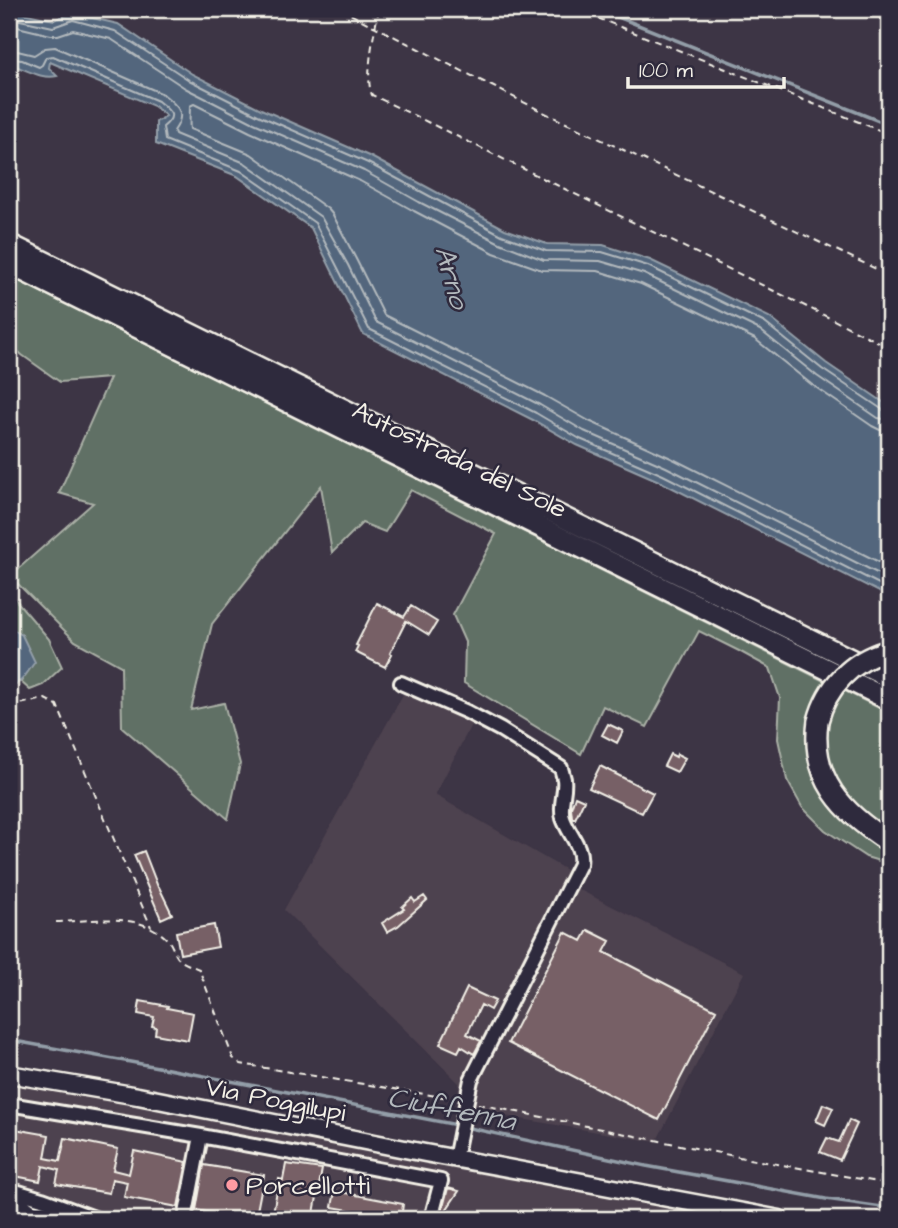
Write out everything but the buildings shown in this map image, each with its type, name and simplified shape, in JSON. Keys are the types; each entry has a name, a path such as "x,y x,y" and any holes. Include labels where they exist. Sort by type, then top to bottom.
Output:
{"highway":[{"name":"Autostrada del Sole","path":"9,244 772,622 889,677"},
{"name":"Autostrada del Sole","path":"9,264 889,700"},
{"path":"888,650 863,660 844,675 826,698 816,737 819,761 836,798 856,819 889,842"}],"main road":[{"name":"Via Poggilupi","path":"9,1074 138,1096 354,1139 456,1154 780,1219"}],"street":[{"path":"401,682 501,730 561,768 564,780 562,813 582,856 471,1080 456,1154"},
{"path":"9,1104 201,1136 440,1181 431,1219"},
{"path":"185,1219 201,1136"},
{"path":"350,1164 354,1139"},
{"path":"9,1189 97,1219"},
{"path":"9,1194 43,1219"}],"path":[{"path":"340,9 547,114 889,275"},
{"path":"379,9 368,88 372,96 889,348"},
{"path":"575,9 889,134"},
{"path":"9,706 46,699 57,705 151,928"},
{"path":"56,922 121,920 151,928 168,941 180,960 199,969 233,1058 241,1064 889,1184"}],"shaded area":[{"path":"406,689 473,721 435,795 580,878 576,888 744,973 656,1142 458,1108 459,1083 284,910"},
{"path":"9,1082 744,1219 69,1219 9,1195"}],"green space":[{"path":"9,276 826,682 814,701 809,731 812,763 889,848 889,864 866,857 825,830 802,807 787,780 778,739 780,698 770,668 699,631 647,727 603,706 581,754 464,683 465,642 453,615 496,534 411,490 385,532 362,523 332,553 321,486 212,624 191,710 224,703 240,764 228,819 122,727 121,666 75,641 10,576 93,503 59,493 110,378 60,382 9,343"},
{"path":"9,592 49,639 62,667 43,685 30,690 21,682 25,674 22,635 9,627"},
{"path":"839,688 889,713 889,832 842,794 829,773 823,728"}],"water":[{"name":"Arno","path":"9,10 54,20 71,13 118,24 192,74 261,109 371,157 505,229 547,244 603,245 650,260 769,317 826,363 889,406 889,597 659,481 577,445 363,334 311,228 237,176 156,144 156,122 166,116 154,106 50,62 49,68 57,76 39,75 9,64"},
{"path":"9,627 22,635 35,662 21,681 9,686"}],"waterway":[{"path":"598,9 889,125"},
{"name":"Ciuffenna","path":"9,1040 457,1125"},
{"name":"Ciuffenna","path":"465,1127 646,1166 889,1208"}],"place":[{"name":"Porcellotti","path":"232,1185"}]}
